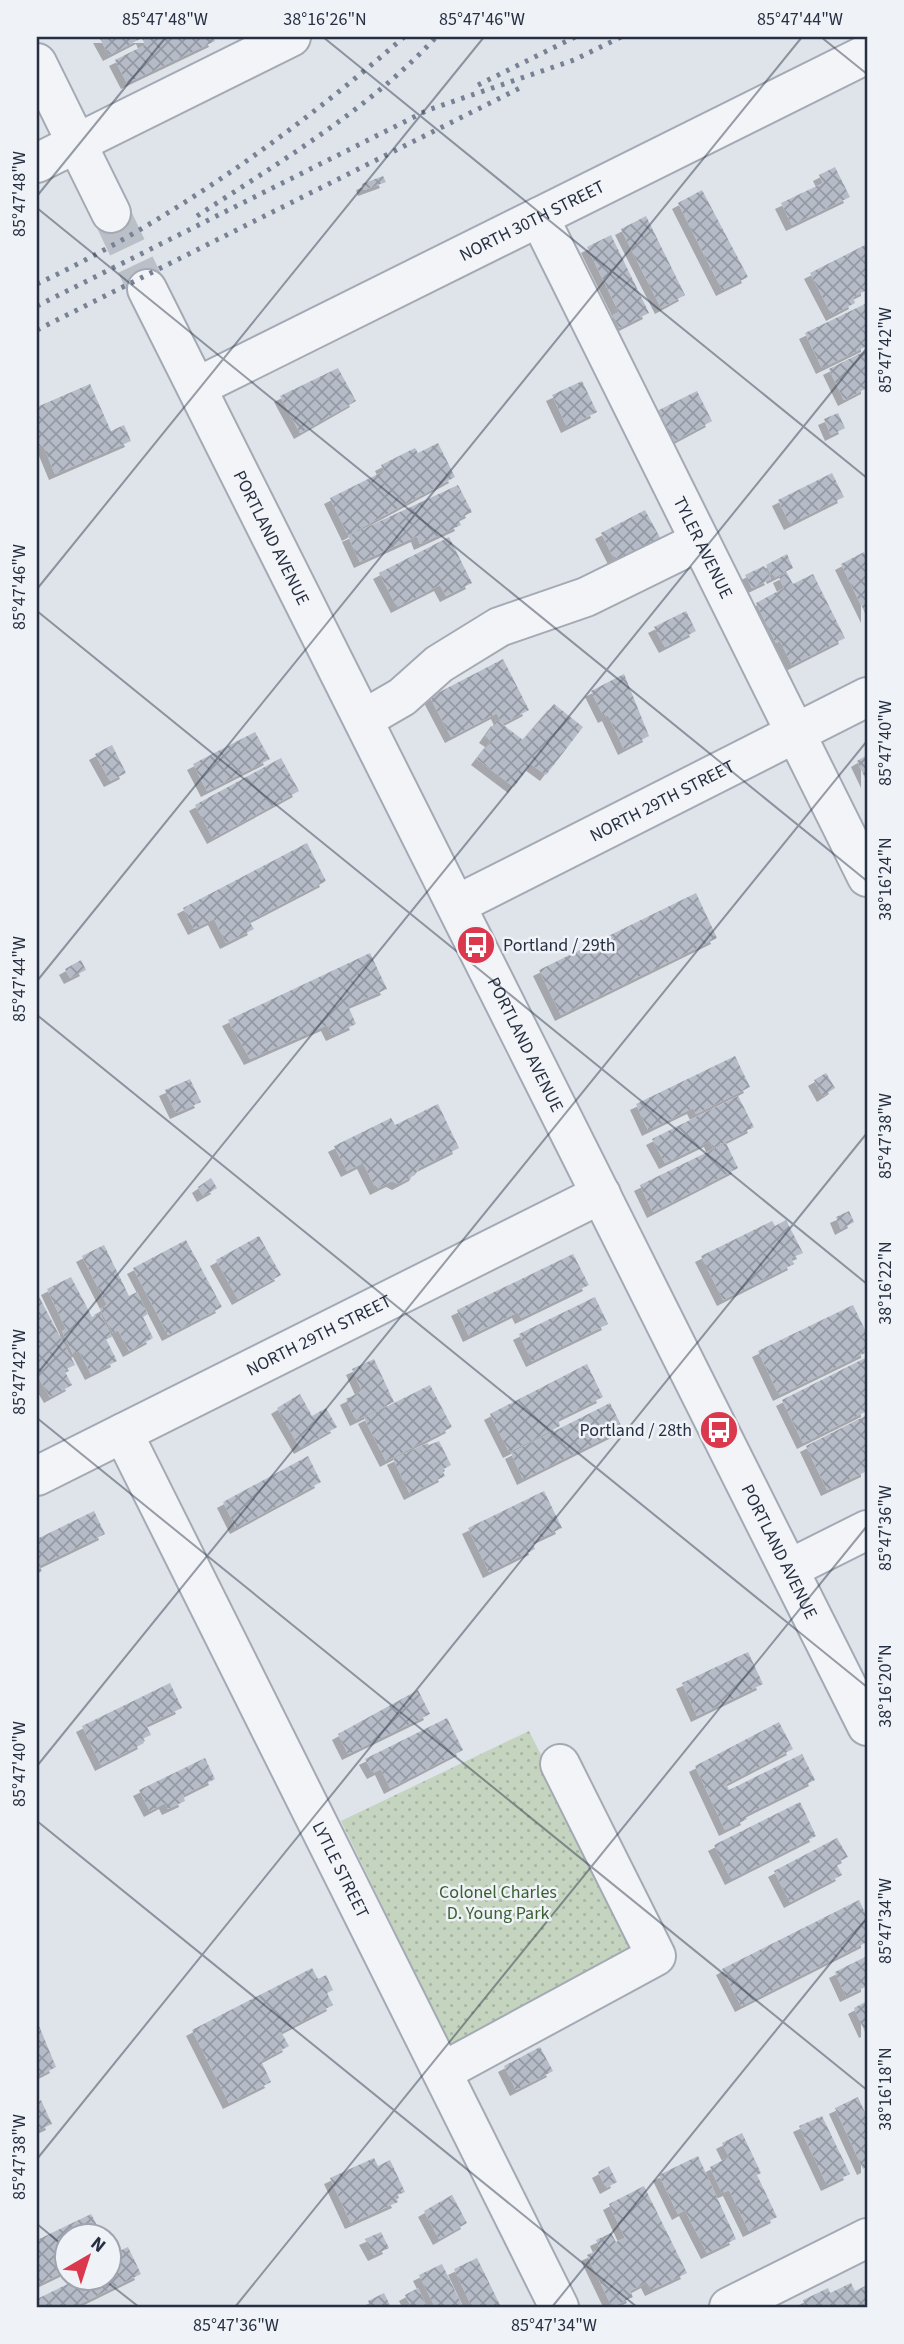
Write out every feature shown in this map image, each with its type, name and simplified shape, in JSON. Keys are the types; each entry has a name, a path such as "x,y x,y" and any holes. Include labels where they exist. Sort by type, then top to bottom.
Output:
{"street":[{"path":"37,163 291,37"},
{"name":"NORTH 30TH STREET","path":"197,387 867,54"},
{"path":"37,63 111,213"},
{"name":"TYLER AVENUE","path":"539,217 867,877"},
{"name":"PORTLAND AVENUE","path":"146,289 867,1726"},
{"path":"364,719 402,697 439,664 499,627 586,597 700,541"},
{"name":"NORTH 29TH STREET","path":"456,905 797,735 867,697"},
{"name":"NORTH 29TH STREET","path":"37,1476 601,1194"},
{"name":"LYTLE STREET","path":"123,1433 559,2307"},
{"path":"789,1569 867,1530"},
{"path":"442,2072 656,1956 560,1764"},
{"path":"729,2307 867,2238"}],"green space":[{"name":"Colonel Charles D. Young Park","path":"529,1731 640,1951 453,2050 341,1821"}],"building":[{"path":"99,37 213,37 215,41 127,83 115,60 145,45 142,38 109,55"},
{"path":"835,167 850,197 792,225 781,203 823,183 819,175"},
{"path":"383,176 386,182 364,190 362,184"},
{"path":"702,190 748,277 722,290 678,203"},
{"path":"646,216 685,295 661,308 621,229"},
{"path":"611,235 649,313 619,328 613,315 619,312 587,247"},
{"path":"867,244 867,290 853,297 855,303 832,315 810,273"},
{"path":"867,303 867,346 822,368 805,333"},
{"path":"867,350 867,388 844,400 829,369"},
{"path":"338,368 356,401 300,433 280,396"},
{"path":"582,381 597,412 567,427 552,395"},
{"path":"90,384 111,431 124,425 131,441 55,474 43,445 37,447 37,407"},
{"path":"697,391 712,421 667,445 651,414"},
{"path":"838,413 845,428 831,435 824,419"},
{"path":"438,443 455,477 348,535 330,498 384,471 381,465 415,448 418,453"},
{"path":"832,473 844,497 790,524 778,500"},
{"path":"458,485 472,512 458,519 461,525 420,544 417,536 360,562 348,536"},
{"path":"645,510 664,545 619,568 601,533"},
{"path":"449,537 472,583 446,596 440,585 397,607 379,573"},
{"path":"864,552 867,559 867,617 841,564"},
{"path":"787,554 793,568 773,578 766,565"},
{"path":"764,566 771,579 752,588 745,575"},
{"path":"787,573 793,584 813,574 845,638 792,665 780,641 776,643 756,603 784,588 779,577"},
{"path":"686,611 696,631 665,647 654,627"},
{"path":"503,659 529,710 502,724 497,713 451,737 430,697"},
{"path":"624,674 649,736 624,749 608,715 604,717 591,691"},
{"path":"554,704 583,727 546,775 531,764 514,787 477,759 491,741 485,737 497,720 523,740"},
{"path":"255,732 270,759 207,791 193,764"},
{"path":"112,745 126,773 110,781 95,754"},
{"path":"867,755 867,782 857,761"},
{"path":"281,758 299,791 213,838 195,805"},
{"path":"307,843 326,881 249,921 254,929 226,943 214,919 194,929 183,908"},
{"path":"696,893 717,938 561,1015 539,970"},
{"path":"370,953 387,989 348,1006 356,1024 332,1035 327,1025 250,1059 228,1020"},
{"path":"81,960 86,970 70,978 65,969"},
{"path":"735,1056 750,1087 696,1114 693,1108 648,1130 636,1104"},
{"path":"826,1073 835,1088 823,1096 814,1080"},
{"path":"190,1079 201,1102 176,1113 165,1090"},
{"path":"738,1096 754,1127 713,1148 710,1141 665,1163 652,1139"},
{"path":"438,1104 459,1148 419,1168 415,1175 398,1184 392,1181 376,1189 363,1163 347,1171 334,1146 391,1118 395,1125"},
{"path":"726,1143 738,1168 653,1212 640,1185"},
{"path":"211,1178 217,1188 203,1196 198,1187"},
{"path":"849,1211 854,1222 841,1229 836,1217"},
{"path":"786,1220 803,1253 791,1258 794,1264 723,1300 701,1256 772,1221 775,1226"},
{"path":"259,1236 281,1275 238,1299 216,1260"},
{"path":"186,1240 222,1307 168,1335 133,1268"},
{"path":"104,1245 129,1296 137,1292 148,1314 143,1317 153,1338 129,1351 118,1330 113,1333 100,1309 107,1305 82,1256"},
{"path":"573,1254 589,1285 521,1318 518,1312 469,1336 457,1310"},
{"path":"71,1277 92,1317 100,1313 112,1337 106,1339 117,1361 91,1374 79,1351 73,1354 62,1331 66,1329 47,1289"},
{"path":"37,1293 75,1365 64,1370 72,1385 50,1397 37,1375"},
{"path":"595,1297 608,1324 532,1361 519,1334"},
{"path":"853,1305 867,1334 867,1352 779,1395 758,1351"},
{"path":"867,1357 867,1411 803,1443 782,1400"},
{"path":"374,1359 394,1402 356,1420 346,1399 362,1391 352,1369"},
{"path":"587,1364 603,1397 558,1419 560,1426 509,1452 490,1414"},
{"path":"430,1385 452,1427 386,1461 364,1418"},
{"path":"300,1394 312,1416 326,1408 337,1427 300,1448 277,1408"},
{"path":"610,1403 623,1429 523,1479 511,1453"},
{"path":"867,1415 867,1471 827,1490 806,1446"},
{"path":"439,1441 451,1465 442,1470 445,1476 410,1494 393,1459 427,1443 429,1445"},
{"path":"308,1456 321,1482 236,1528 223,1502"},
{"path":"544,1491 562,1528 532,1542 535,1549 489,1572 468,1528"},
{"path":"94,1511 105,1534 39,1566 42,1571 37,1574 37,1539"},
{"path":"748,1652 763,1684 697,1716 682,1683"},
{"path":"170,1683 182,1708 146,1725 151,1735 142,1739 144,1743 101,1765 82,1726"},
{"path":"418,1690 430,1714 348,1754 338,1734"},
{"path":"447,1718 463,1750 390,1788 381,1769 373,1773 365,1759"},
{"path":"779,1722 793,1749 726,1784 729,1790 802,1754 815,1780 745,1815 747,1819 725,1830 695,1766"},
{"path":"205,1758 215,1779 183,1795 185,1801 168,1809 165,1803 150,1811 139,1790"},
{"path":"800,1802 816,1836 731,1879 714,1845"},
{"path":"837,1838 848,1857 836,1863 842,1875 790,1902 774,1871"},
{"path":"859,1900 867,1917 867,1942 741,2006 722,1969"},
{"path":"867,1956 867,1986 846,1996 835,1972"},
{"path":"312,1968 318,1979 326,1975 333,1990 327,1993 333,2005 281,2032 289,2046 261,2061 271,2082 229,2103 192,2030"},
{"path":"867,2001 867,2031 865,2032 854,2008"},
{"path":"37,2021 56,2067 37,2077"},
{"path":"540,2047 553,2071 516,2090 504,2066"},
{"path":"858,2097 867,2117 867,2167 863,2169 835,2108"},
{"path":"41,2100 52,2124 37,2131 37,2102"},
{"path":"822,2116 850,2174 827,2185 799,2126"},
{"path":"742,2133 761,2173 757,2175 777,2217 749,2231 729,2190 722,2193 710,2167 729,2157 722,2143"},
{"path":"698,2156 736,2239 707,2253 685,2210 678,2214 659,2175"},
{"path":"374,2158 378,2166 390,2160 405,2192 395,2196 398,2202 351,2223 330,2178"},
{"path":"609,2166 617,2182 606,2188 598,2172"},
{"path":"644,2186 687,2273 651,2290 647,2282 630,2291 633,2297 612,2307 587,2255 600,2249 596,2240 611,2233 616,2242 625,2238 609,2204"},
{"path":"452,2195 467,2223 439,2239 424,2211"},
{"path":"91,2214 95,2222 74,2222"},
{"path":"381,2232 389,2248 374,2255 365,2239"},
{"path":"52,2233 52,2278 37,2285 37,2240"},
{"path":"128,2247 141,2274 122,2283 122,2250"},
{"path":"477,2258 501,2307 472,2307 454,2269"},
{"path":"442,2264 463,2307 435,2307 419,2275"},
{"path":"851,2283 855,2291 867,2285 867,2307 806,2307 803,2300 828,2288 830,2293"},
{"path":"418,2288 427,2307 411,2307 405,2295"},
{"path":"52,2292 104,2292 74,2307 37,2307 37,2299"},
{"path":"384,2293 391,2307 371,2307 368,2301"}],"tunnel":[{"path":"111,213 147,289"}],"railway":[{"path":"37,284 135,233 229,173 319,107 404,37"},
{"path":"197,216 353,111 410,63 436,37"},
{"path":"478,85 575,37"},
{"path":"37,306 428,110 574,60 621,37"},
{"path":"37,330 522,87"}],"place":[{"name":"Portland / 29th","path":"476,945"},
{"name":"Portland / 28th","path":"719,1430"}]}
